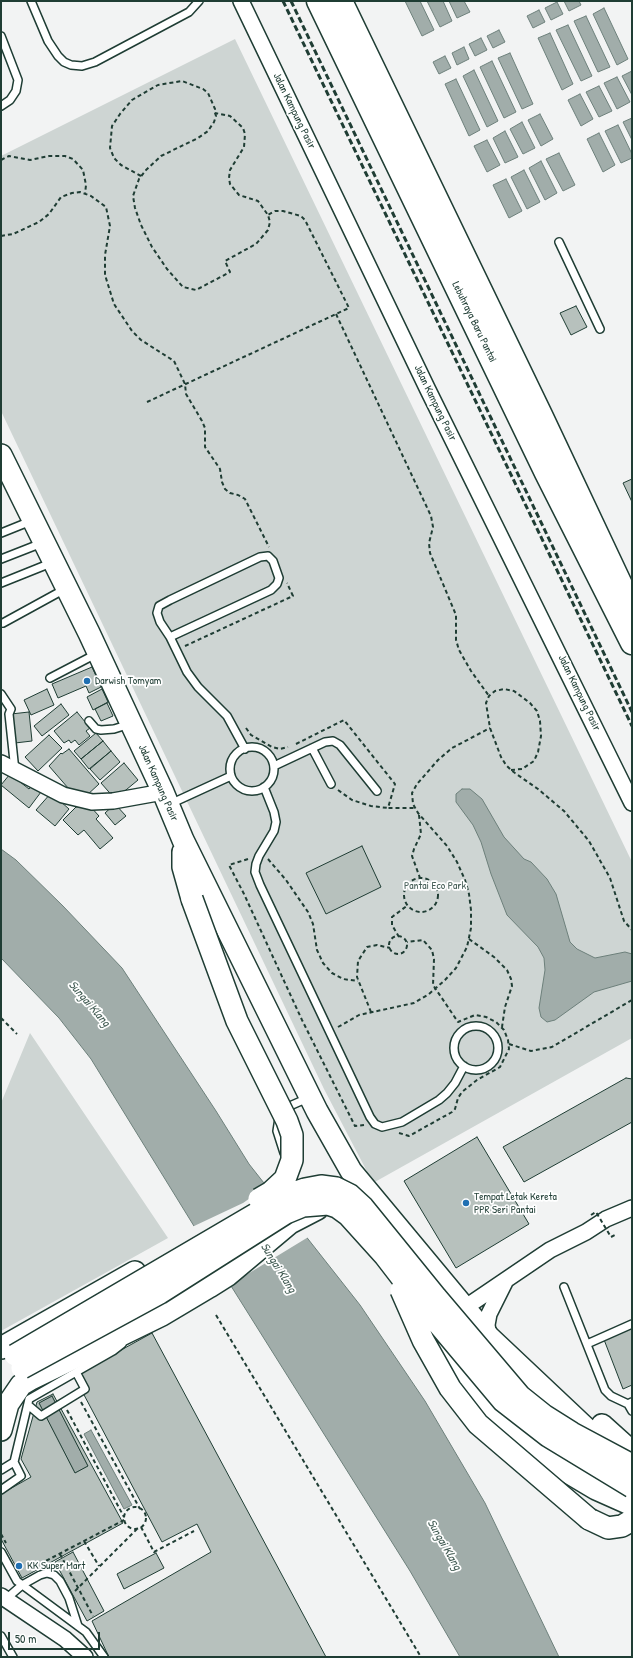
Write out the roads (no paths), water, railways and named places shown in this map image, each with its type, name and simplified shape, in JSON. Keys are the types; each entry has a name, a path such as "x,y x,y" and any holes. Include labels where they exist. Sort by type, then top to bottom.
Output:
{"highway":[{"name":"Lebuhraya Baru Pantai","path":"318,1 546,473 632,642"},
{"name":"Lebuhraya Baru Pantai","path":"341,1 538,407 632,608"}],"street":[{"name":"Jalan Kampung Pasir","path":"241,1 428,390 632,803"},
{"name":"Jalan Kampung Pasir","path":"1,455 98,653 166,798 183,840 314,1104"},
{"path":"1,763 63,795 92,802 166,798"},
{"path":"1,1388 10,1359 86,1300 200,1232 246,1208 271,1192 285,1179 292,1160 292,1135 237,1021 192,899 183,867 183,840"},
{"path":"314,1104 334,1168 409,1298 483,1402 532,1451 596,1490 632,1505"},
{"path":"314,1104 351,1171 466,1307 489,1337 632,1470"},
{"path":"10,1359 288,1196 306,1189 321,1186 336,1188 350,1195 367,1212 436,1298 520,1396 545,1416 572,1433 632,1465"},
{"path":"1,1430 8,1404 21,1385 31,1379 110,1346 228,1275 290,1223 328,1204"},
{"path":"10,1359 166,1289 286,1213 303,1206 328,1204 337,1207 348,1215 385,1256 425,1308 503,1401 548,1436 632,1487"},
{"path":"246,1208 269,1207"},
{"path":"457,1364 448,1345 448,1339 451,1327 466,1307 550,1250 586,1232 606,1219 632,1208"},
{"path":"385,1256 423,1340 450,1388 478,1424 589,1519 608,1528 622,1526 632,1520"},
{"path":"489,1337 487,1325 489,1314 506,1280"},
{"path":"116,1283 150,1321"},
{"path":"409,1298 418,1306 439,1313 466,1307"},
{"path":"86,1300 110,1346"},
{"path":"517,1364 581,1406 632,1452"},
{"path":"4,1597 65,1639 84,1657"}],"lane":[{"path":"31,1 48,40 58,56 64,62 71,65 82,66 95,62 189,12 199,1"},
{"path":"1,36 18,80 16,92 10,100 1,106"},
{"path":"559,242 600,329"},
{"path":"1,533 33,520"},
{"path":"1,559 44,543"},
{"path":"170,636 271,590 277,584 279,578 273,561 268,556 260,557 159,606 157,613 160,622 170,636 187,672 198,687 227,716 245,749"},
{"path":"1,582 54,562"},
{"path":"3,623 66,588"},
{"path":"50,678 98,653"},
{"path":"1,694 11,710 9,714 15,771"},
{"path":"89,721 96,729 101,730 114,729 131,724"},
{"path":"274,766 329,741 337,742 377,791"},
{"path":"256,747 262,750 268,754 274,766 271,779 264,787 255,791 248,790 235,783 231,776 232,761 235,755 245,749 256,747"},
{"path":"312,748 331,784"},
{"path":"166,798 231,776"},
{"path":"264,787 273,807 276,822 274,831 259,856 255,872 328,1032 366,1111 375,1124 382,1127 402,1122 439,1100 455,1083 464,1066"},
{"path":"473,1026 488,1030 493,1034 498,1047 494,1060 483,1068 477,1070 464,1066 458,1061 454,1047 460,1033 473,1026"},
{"path":"285,1154 277,1131 279,1118 292,1105 314,1104"},
{"path":"564,1286 606,1392 611,1396 630,1403 632,1411"},
{"path":"587,1344 632,1324"},
{"path":"1,1490 21,1476 14,1462 30,1399 76,1372 110,1346"},
{"path":"28,1405 41,1416 77,1395 85,1389 76,1372"},
{"path":"1,1470 14,1462"},
{"path":"1,1552 17,1581 88,1634 102,1654 90,1657"},
{"path":"4,1597 40,1575 47,1573 54,1575 60,1581 69,1598 78,1627"},
{"path":"1,1636 13,1657"}],"water":[{"path":"405,1 420,1 434,30 422,36"},
{"path":"427,1 443,1 452,21 440,27"},
{"path":"449,1 464,1 470,12 457,18"},
{"path":"564,1 579,1 581,5 569,11"},
{"path":"557,2 563,14 551,20 545,8"},
{"path":"604,8 628,59 617,65 593,14"},
{"path":"539,10 545,22 533,28 527,16"},
{"path":"586,16 610,67 598,72 574,21"},
{"path":"568,25 592,76 581,81 556,30"},
{"path":"499,30 505,42 493,48 487,36"},
{"path":"550,33 573,84 562,90 538,38"},
{"path":"481,38 487,50 475,56 469,44"},
{"path":"464,47 469,59 457,65 452,53"},
{"path":"510,53 533,104 522,109 498,58"},
{"path":"445,56 451,68 439,74 433,62"},
{"path":"492,61 516,112 504,118 480,67"},
{"path":"474,70 498,121 487,127 463,76"},
{"path":"632,71 632,95 622,76"},
{"path":"617,77 630,102 617,109 604,83"},
{"path":"456,79 480,130 469,136 445,84"},
{"path":"599,86 612,111 599,117 586,92"},
{"path":"580,94 593,119 581,126 568,100"},
{"path":"540,114 553,139 541,146 528,120"},
{"path":"632,118 632,140 623,122"},
{"path":"522,122 535,148 523,154 510,129"},
{"path":"618,125 632,154 632,158 621,163 605,131"},
{"path":"505,131 518,157 505,163 493,138"},
{"path":"599,133 615,165 603,172 587,139"},
{"path":"487,140 500,165 487,172 474,146"},
{"path":"559,153 575,185 563,191 546,159"},
{"path":"541,161 557,193 545,200 529,168"},
{"path":"524,170 540,202 527,209 511,177"},
{"path":"506,179 522,211 509,218 493,185"},
{"path":"462,789 470,789 482,799 504,837 524,859 531,862 547,879 556,894 570,942 577,949 595,958 625,952 632,954 632,981 594,992 555,1020 547,1022 541,1017 539,1008 545,970 544,958 538,947 507,915 491,874 481,842 473,825 456,802 456,794"},
{"name":"Sungai Klang","path":"1,849 16,860 63,906 122,968 249,1164 360,1305 425,1401 485,1503 559,1657 460,1657 410,1571 226,1278 91,1059 59,1018 1,958"},
{"path":"52,1396 88,1466 75,1473 39,1403"},
{"path":"91,1430 132,1505 124,1509 84,1434"}],"railway":[{"path":"283,1 632,726"},
{"path":"291,1 632,712"}],"place":[{"name":"Darwish Tomyam","path":"87,681"},
{"name":"Tempat Letak Kereta PPR Seri Pantai","path":"466,1203"},
{"name":"KK Super Mart","path":"19,1566"}],"park label":[{"name":"Pantai Eco Park","path":"435,886"}]}
